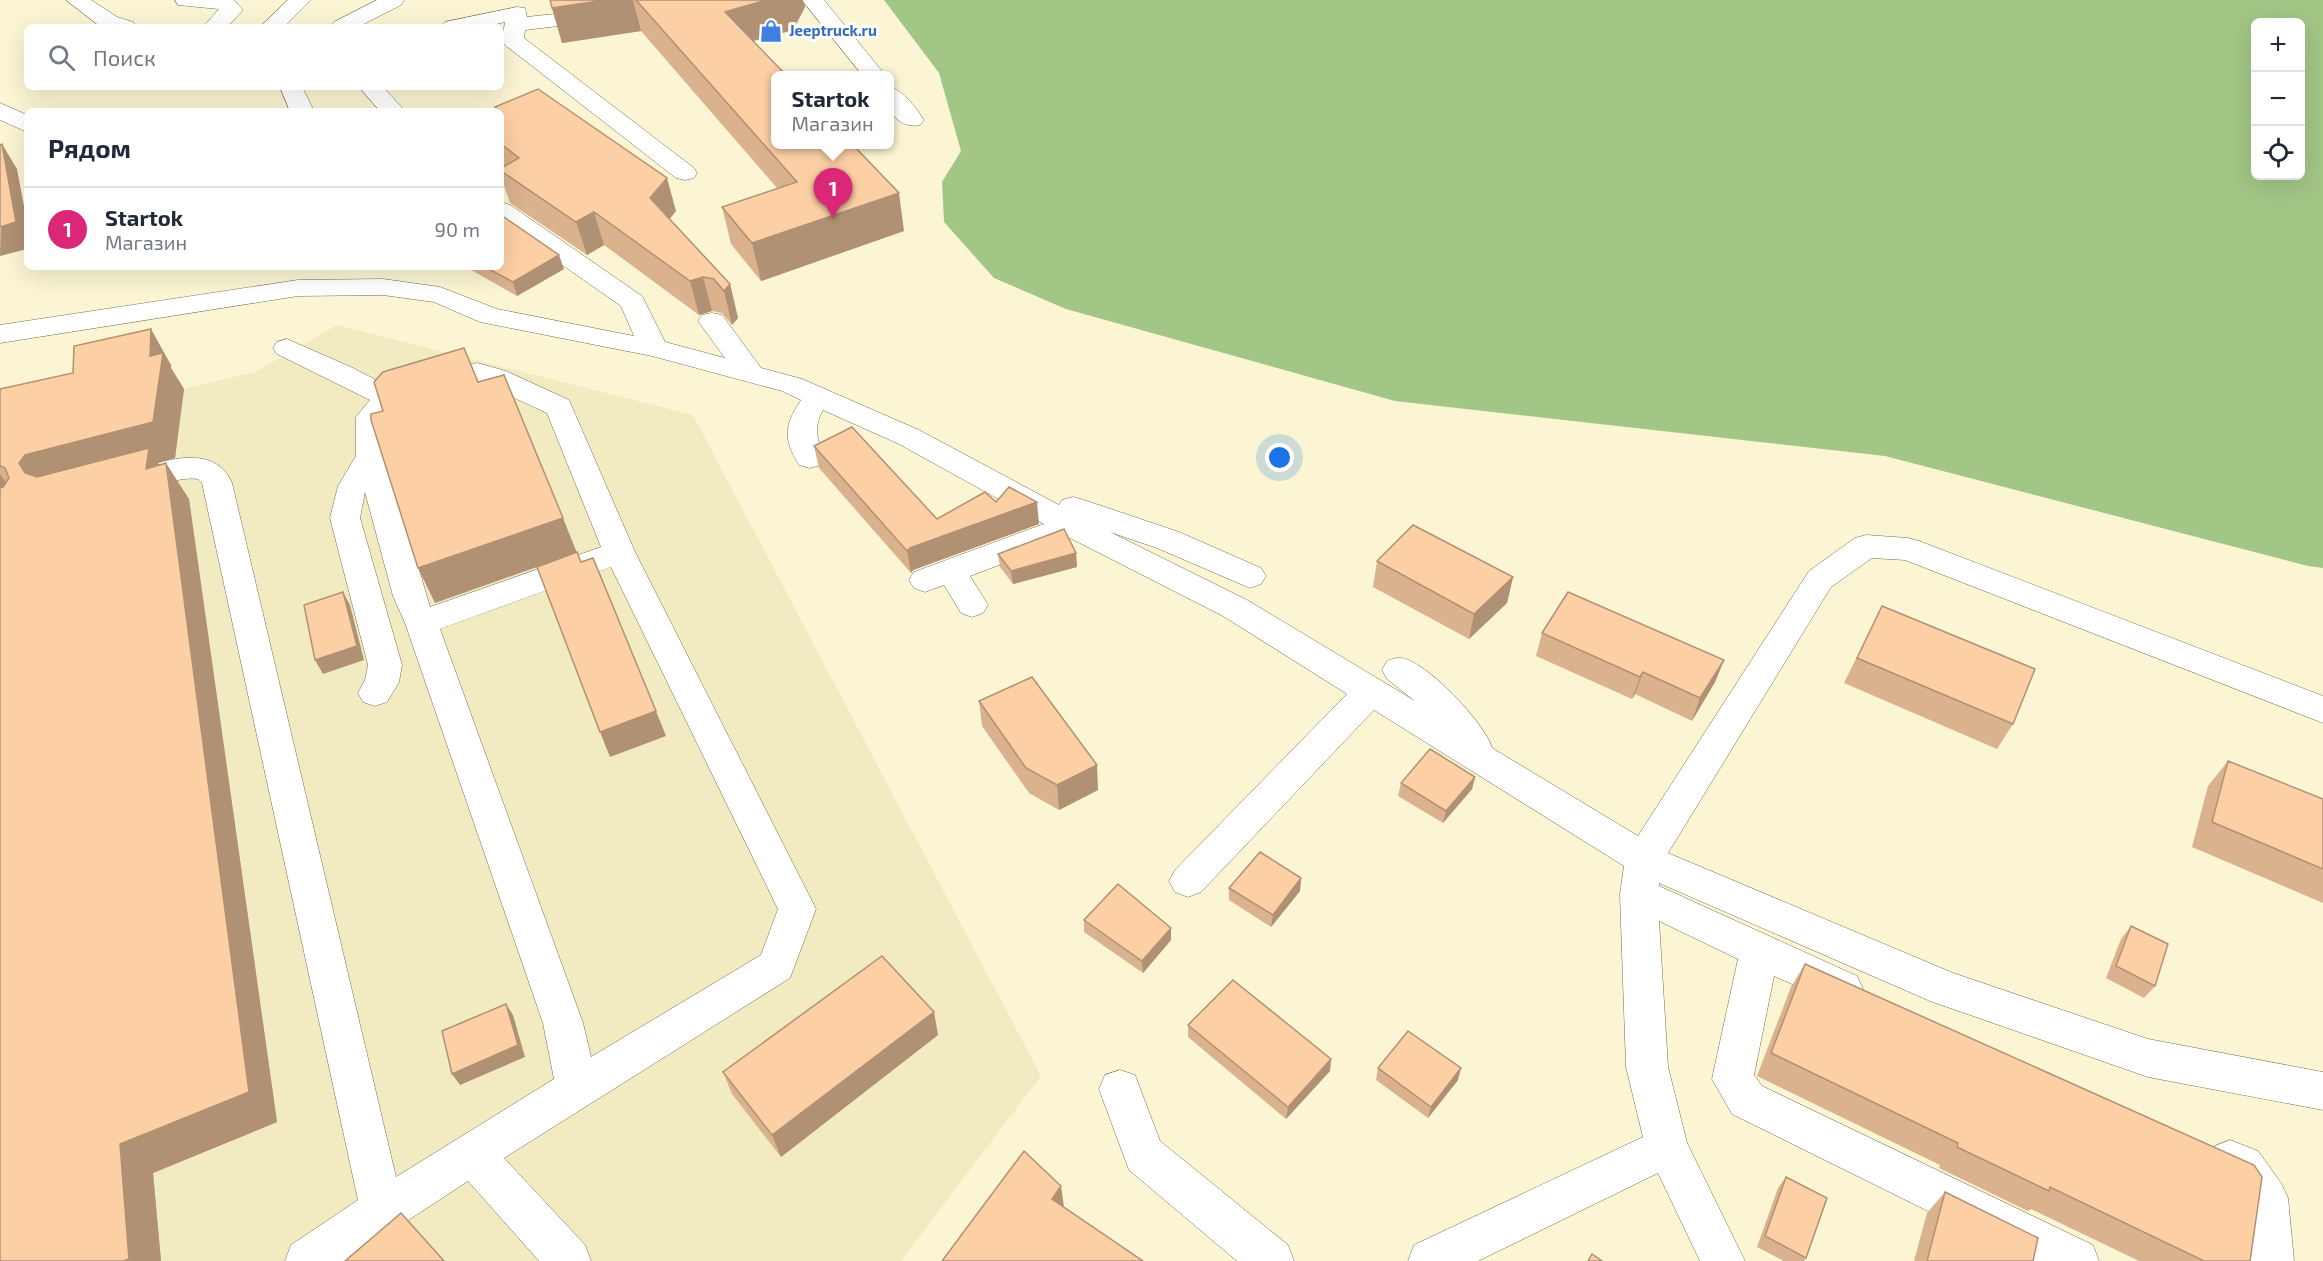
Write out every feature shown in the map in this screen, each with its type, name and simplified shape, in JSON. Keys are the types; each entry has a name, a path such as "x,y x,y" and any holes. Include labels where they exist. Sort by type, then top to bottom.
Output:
{"lane":[{"path":"186,0 225,3 232,10 217,24"},
{"path":"274,24 300,0"},
{"path":"813,0 872,71"},
{"path":"89,3 109,22 115,24"},
{"path":"348,24 386,3"},
{"path":"467,24 518,13 624,12"},
{"path":"518,13 513,40 685,173"},
{"path":"292,90 301,108"},
{"path":"373,90 390,108"},
{"path":"894,99 912,120"},
{"path":"0,110 24,123"},
{"path":"504,212 632,302 654,348"},
{"path":"0,333 298,288 383,288 440,295 490,316 654,348 792,385 909,437 1072,526 1235,608 1482,759 1642,877 1759,952 1878,1004"},
{"path":"712,321 751,374"},
{"path":"287,348 388,398"},
{"path":"307,1261 382,1210 776,966 797,909 619,552 559,407 496,377 477,372 388,398 371,417 371,458 409,596 421,623 563,1023 577,1088"},
{"path":"810,458 800,435 806,414 818,396"},
{"path":"371,458 353,482 346,504 345,518 385,665 382,682 375,693"},
{"path":"94,492 192,466 206,470 214,478 225,516 382,1210"},
{"path":"1010,492 1059,504 1168,540 1250,576"},
{"path":"972,605 938,575 1072,526"},
{"path":"1723,1261 1667,1148 1647,1067 1642,877 1820,579 1866,546 1908,549 2323,710"},
{"path":"421,623 619,552"},
{"path":"1399,670 1455,718 1470,737 1482,759"},
{"path":"1188,881 1371,691"},
{"path":"1642,877 1944,988 2148,1058 2323,1090"},
{"path":"1759,952 1733,1079 1747,1100 2077,1261"},
{"path":"1120,1089 1144,1155 1272,1261"},
{"path":"2200,1147 2243,1166 2266,1198 2272,1261"},
{"path":"1430,1261 1667,1148"},
{"path":"472,1154 569,1261"}],"shaded area":[{"path":"337,325 693,415 1041,1076 901,1261 0,1261 0,432 255,372"}],"green space":[{"path":"884,0 2323,0 2323,568 1885,456 1395,401 1066,309 994,278 944,222 942,182 961,151 939,73"}],"building":[{"path":"550,0 605,0 552,8"},
{"path":"636,0 767,0 725,12 782,71 771,71 771,149 857,149 899,193 752,243 722,207 797,182"},
{"path":"538,89 667,178 650,198 730,284 724,291 714,279 703,277 690,281 594,212 576,222 504,173 504,166 519,158 504,146 504,108 495,107"},
{"path":"2,144 16,222 0,227 0,145"},
{"path":"504,217 559,255 513,282 491,270 504,270"},
{"path":"151,329 150,356 163,353 153,422 25,455 19,463 25,473 37,477 149,448 146,469 166,463 249,1092 120,1144 129,1259 123,1261 0,1261 0,488 9,478 5,468 0,466 0,389 73,373 74,346"},
{"path":"464,348 478,382 504,375 563,518 418,568 371,420 371,414 383,411 374,382 383,372"},
{"path":"852,427 937,519 985,492 996,502 1009,487 1037,502 907,551 814,446"},
{"path":"1413,525 1513,577 1474,614 1377,561"},
{"path":"1064,529 1076,553 1011,571 998,554"},
{"path":"577,552 581,562 593,558 656,711 600,732 537,567"},
{"path":"343,592 357,646 315,660 304,605"},
{"path":"1568,592 1724,660 1700,698 1643,672 1640,677 1542,633"},
{"path":"1882,606 2035,669 2013,724 1857,658"},
{"path":"1032,677 1097,765 1057,785 1026,768 979,701"},
{"path":"1430,749 1475,777 1446,811 1401,783"},
{"path":"2228,761 2323,799 2323,869 2212,822"},
{"path":"1260,852 1301,878 1273,915 1229,888"},
{"path":"1118,884 1171,928 1142,961 1084,920"},
{"path":"2131,926 2168,944 2155,986 2116,966"},
{"path":"882,956 934,1012 772,1135 723,1072"},
{"path":"1805,964 2254,1165 2262,1177 2250,1261 2204,1261 2050,1187 2049,1191 1957,1147 1958,1143 1771,1053"},
{"path":"1233,980 1331,1059 1288,1107 1188,1025"},
{"path":"506,1004 518,1045 452,1074 442,1031"},
{"path":"1408,1031 1461,1068 1431,1107 1378,1068"},
{"path":"1024,1151 1061,1186 1052,1199 1143,1261 942,1261"},
{"path":"1786,1177 1827,1198 1806,1258 1765,1236"},
{"path":"1945,1192 2038,1238 2033,1261 1927,1261"},
{"path":"401,1213 444,1261 345,1261"},
{"path":"1592,1254 1602,1261 1588,1261"}],"place":[{"name":"Jeeptruck.ru","path":"771,31"},
{"name":"Startok","path":"833,218"}]}
